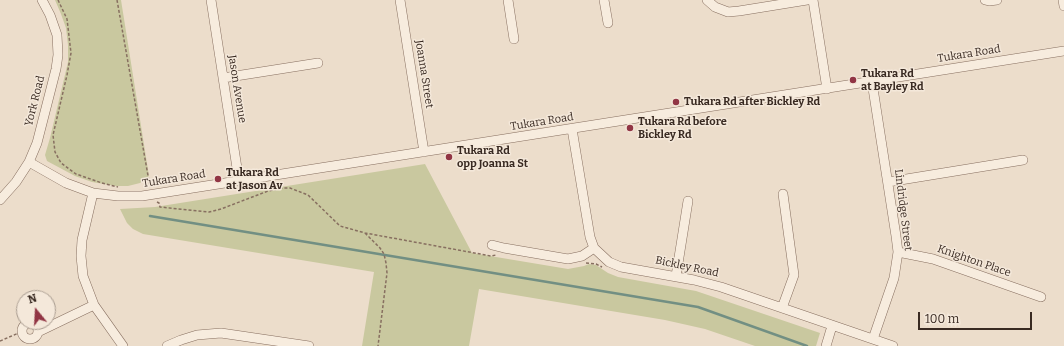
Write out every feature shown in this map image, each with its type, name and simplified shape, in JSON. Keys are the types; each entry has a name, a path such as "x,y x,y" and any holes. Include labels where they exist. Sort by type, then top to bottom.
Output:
{"street":[{"name":"York Road","path":"0,200 16,182 29,162 42,126 56,70 58,43 54,25 42,0"},
{"name":"Jason Avenue","path":"211,0 239,181"},
{"name":"Joanna Street","path":"400,0 424,152"},
{"path":"508,0 514,39"},
{"path":"604,0 608,23"},
{"path":"707,4 724,11 734,12 807,0"},
{"path":"813,0 827,89"},
{"path":"985,0 997,0"},
{"path":"1063,0 1064,6"},
{"name":"Tukara Road","path":"29,162 66,183 93,193 118,196 142,196 1064,51"},
{"path":"223,78 318,63"},
{"name":"Lindridge Street","path":"872,82 898,252 894,278 873,339"},
{"name":"Bickley Road","path":"572,129 588,232 594,248 604,258 615,265 676,276 721,287 892,346"},
{"path":"888,182 1023,160"},
{"path":"93,193 85,226 81,256 84,282 94,305 123,346"},
{"path":"782,308 794,275 783,194"},
{"path":"676,276 688,201"},
{"path":"492,245 568,259 582,256 594,248"},
{"name":"Knighton Place","path":"898,252 934,259 1041,297"},
{"path":"21,332 23,326 30,323 35,325 38,332 94,305"},
{"path":"826,346 832,326"},
{"path":"167,346 189,337 221,333 305,346"}],"path":[{"path":"58,0 67,19 71,53 53,135 55,152 61,163 76,174 102,183 120,187"},
{"path":"117,0 150,186 145,187"},
{"path":"152,202 159,203 160,207 209,212 268,191 290,188 308,196 340,226 366,233 491,256 501,254"},
{"path":"366,233 380,248 384,254 386,263 387,273 378,346"},
{"path":"582,263 596,264 604,268"},
{"path":"0,341 21,332"}],"green space":[{"path":"55,0 121,0 149,176 140,183 128,186 116,186 92,182 75,176 47,161 45,155 68,62 66,28"},
{"path":"425,164 472,253 568,269 589,264 596,265 608,273 618,277 696,291 820,333 816,346 755,346 705,329 665,320 479,289 469,346 362,346 374,272 143,234 133,229 127,223 120,209 155,207"}],"waterway":[{"path":"150,216 698,307 807,346"}],"place":[{"name":"Tukara Rd at Bayley Rd","path":"853,80"},
{"name":"Tukara Rd after Bickley Rd","path":"676,102"},
{"name":"Tukara Rd before Bickley Rd","path":"630,128"},
{"name":"Tukara Rd opp Joanna St","path":"449,157"},
{"name":"Tukara Rd at Jason Av","path":"218,179"}]}
